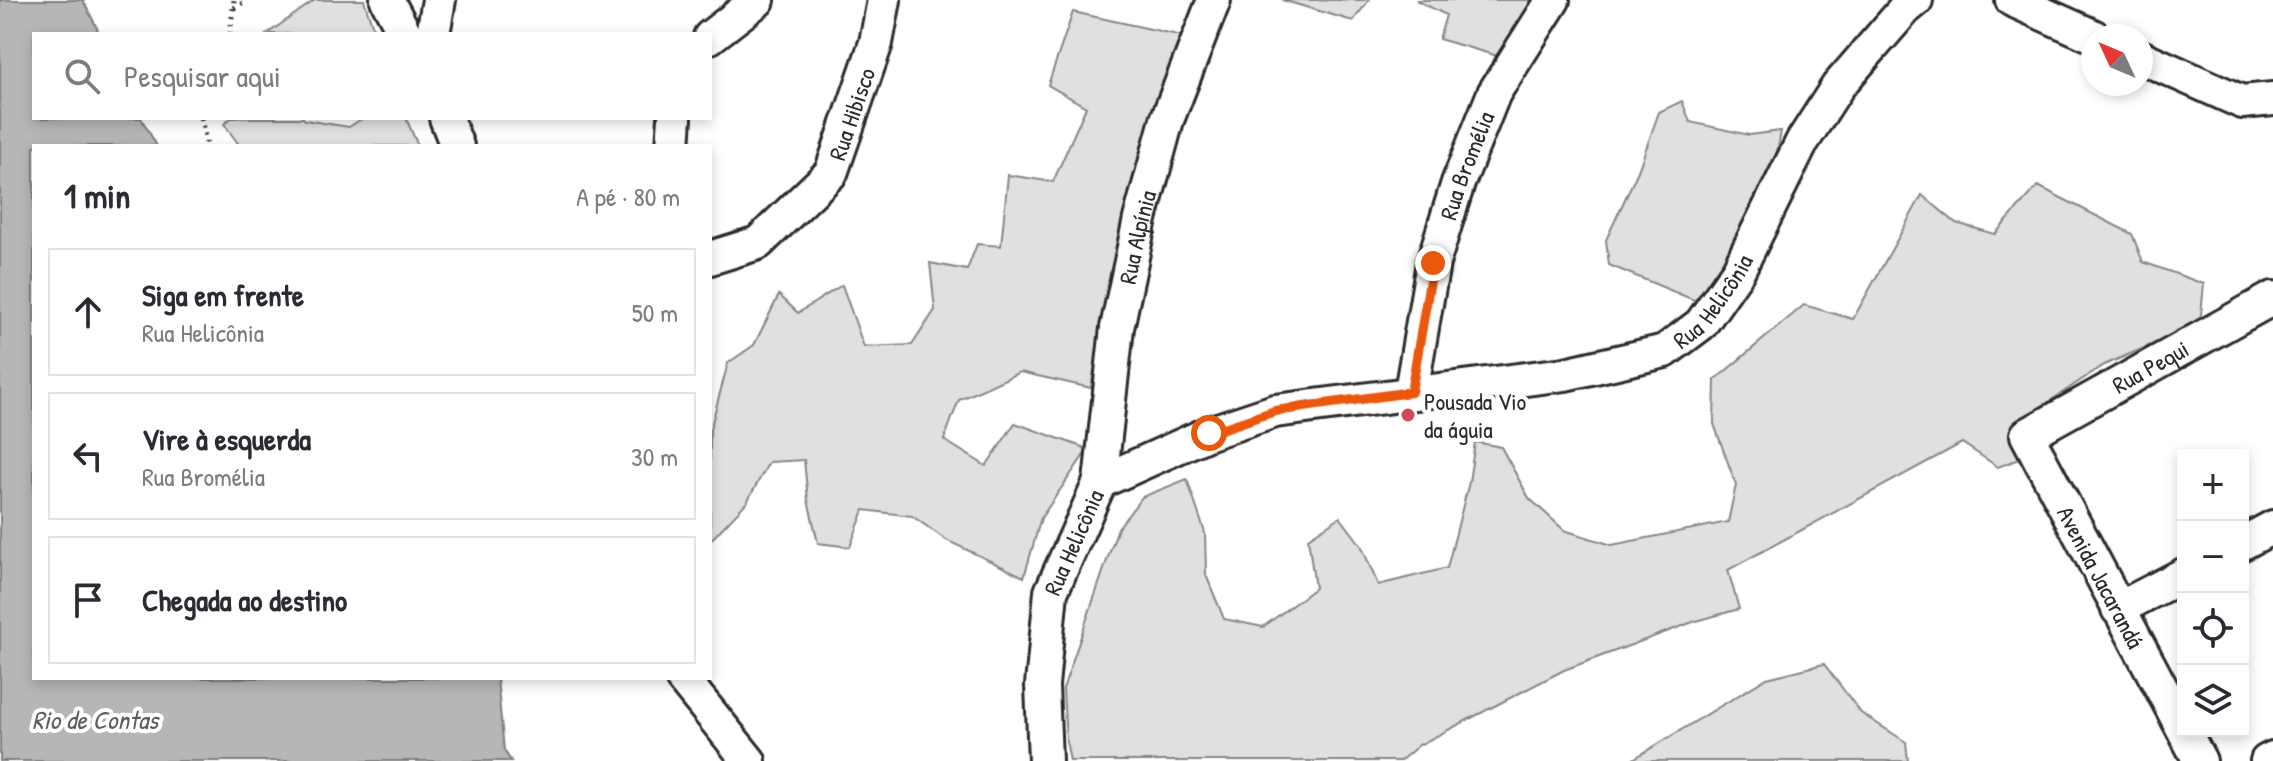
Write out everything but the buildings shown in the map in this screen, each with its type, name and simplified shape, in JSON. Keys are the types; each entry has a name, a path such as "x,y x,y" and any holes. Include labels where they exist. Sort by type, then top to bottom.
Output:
{"street":[{"path":"387,0 404,32"},
{"path":"433,32 439,0"},
{"path":"712,35 758,0"},
{"name":"Rua Hibisco","path":"712,257 758,243 831,173 876,43 884,0"},
{"name":"Rua Alpínia","path":"1100,482 1117,328 1140,219 1167,120 1214,0"},
{"name":"Rua Bromélia","path":"1411,392 1433,263 1458,183 1494,93 1553,0"},
{"name":"Rua Helicônia","path":"1045,761 1042,685 1051,592 1100,482 1209,433 1275,411 1565,374 1665,351 1701,324 1738,271 1802,142 1838,86 1916,0"},
{"path":"2012,0 2081,31"},
{"path":"2153,62 2242,102 2273,99"},
{"path":"447,120 456,144"},
{"path":"673,144 675,120"},
{"name":"Rua Pequi","path":"2027,435 2273,298"},
{"name":"Avenida Jacarandá","path":"2027,435 2200,761"},
{"path":"2249,540 2273,527"},
{"path":"2118,609 2177,578"},
{"path":"684,680 749,761"},
{"path":"2267,761 2273,758"}],"path":[{"path":"230,32 234,0"},
{"path":"233,8 247,0"},
{"path":"201,120 207,144"}],"shaded area":[{"path":"315,0 364,0 374,32 270,32"},
{"path":"1282,0 1369,0 1353,21"},
{"path":"1416,0 1537,0 1501,57 1439,39 1446,15"},
{"path":"1073,12 1187,37 1151,127 1110,282 1091,388 1020,372 959,400 944,440 986,466 1015,423 1088,449 1041,518 1024,577 946,540 912,516 864,510 850,547 818,543 808,500 804,460 769,462 747,502 712,539 712,423 728,363 754,345 779,295 798,313 842,285 864,347 912,345 935,310 930,263 967,270 977,244 1001,246 1008,175 1053,182 1086,107 1048,85"},
{"path":"1682,101 1690,122 1749,135 1781,131 1761,200 1701,303 1609,265 1606,240 1638,171 1659,112"},
{"path":"229,120 305,120 349,127 360,120 407,120 417,144 239,144 224,124"},
{"path":"2038,186 2132,234 2143,262 2204,284 2200,324 2102,366 2012,427 2019,459 1998,467 1962,443 1728,570 1739,609 1693,622 1564,670 1419,745 1400,761 1070,761 1063,689 1118,528 1142,497 1187,479 1205,533 1206,575 1224,619 1263,627 1315,588 1308,538 1340,517 1361,545 1378,585 1447,568 1469,482 1475,442 1501,447 1529,498 1564,530 1612,545 1728,522 1736,485 1714,424 1715,380 1804,305 1853,319 1922,195 1956,223 1995,234"},
{"path":"1824,664 1861,713 1906,742 1908,761 1630,761 1767,678"}],"water":[{"name":"Rio de Contas","path":"0,0 83,0 99,32 32,32 32,120 142,120 156,144 32,144 32,680 497,680 504,750 511,761 0,761"}],"place":[{"name":"Pousada Vio da águia","path":"1408,415"}],"route":[{"path":"1209,433 1275,411 1411,392 1433,263"}]}
